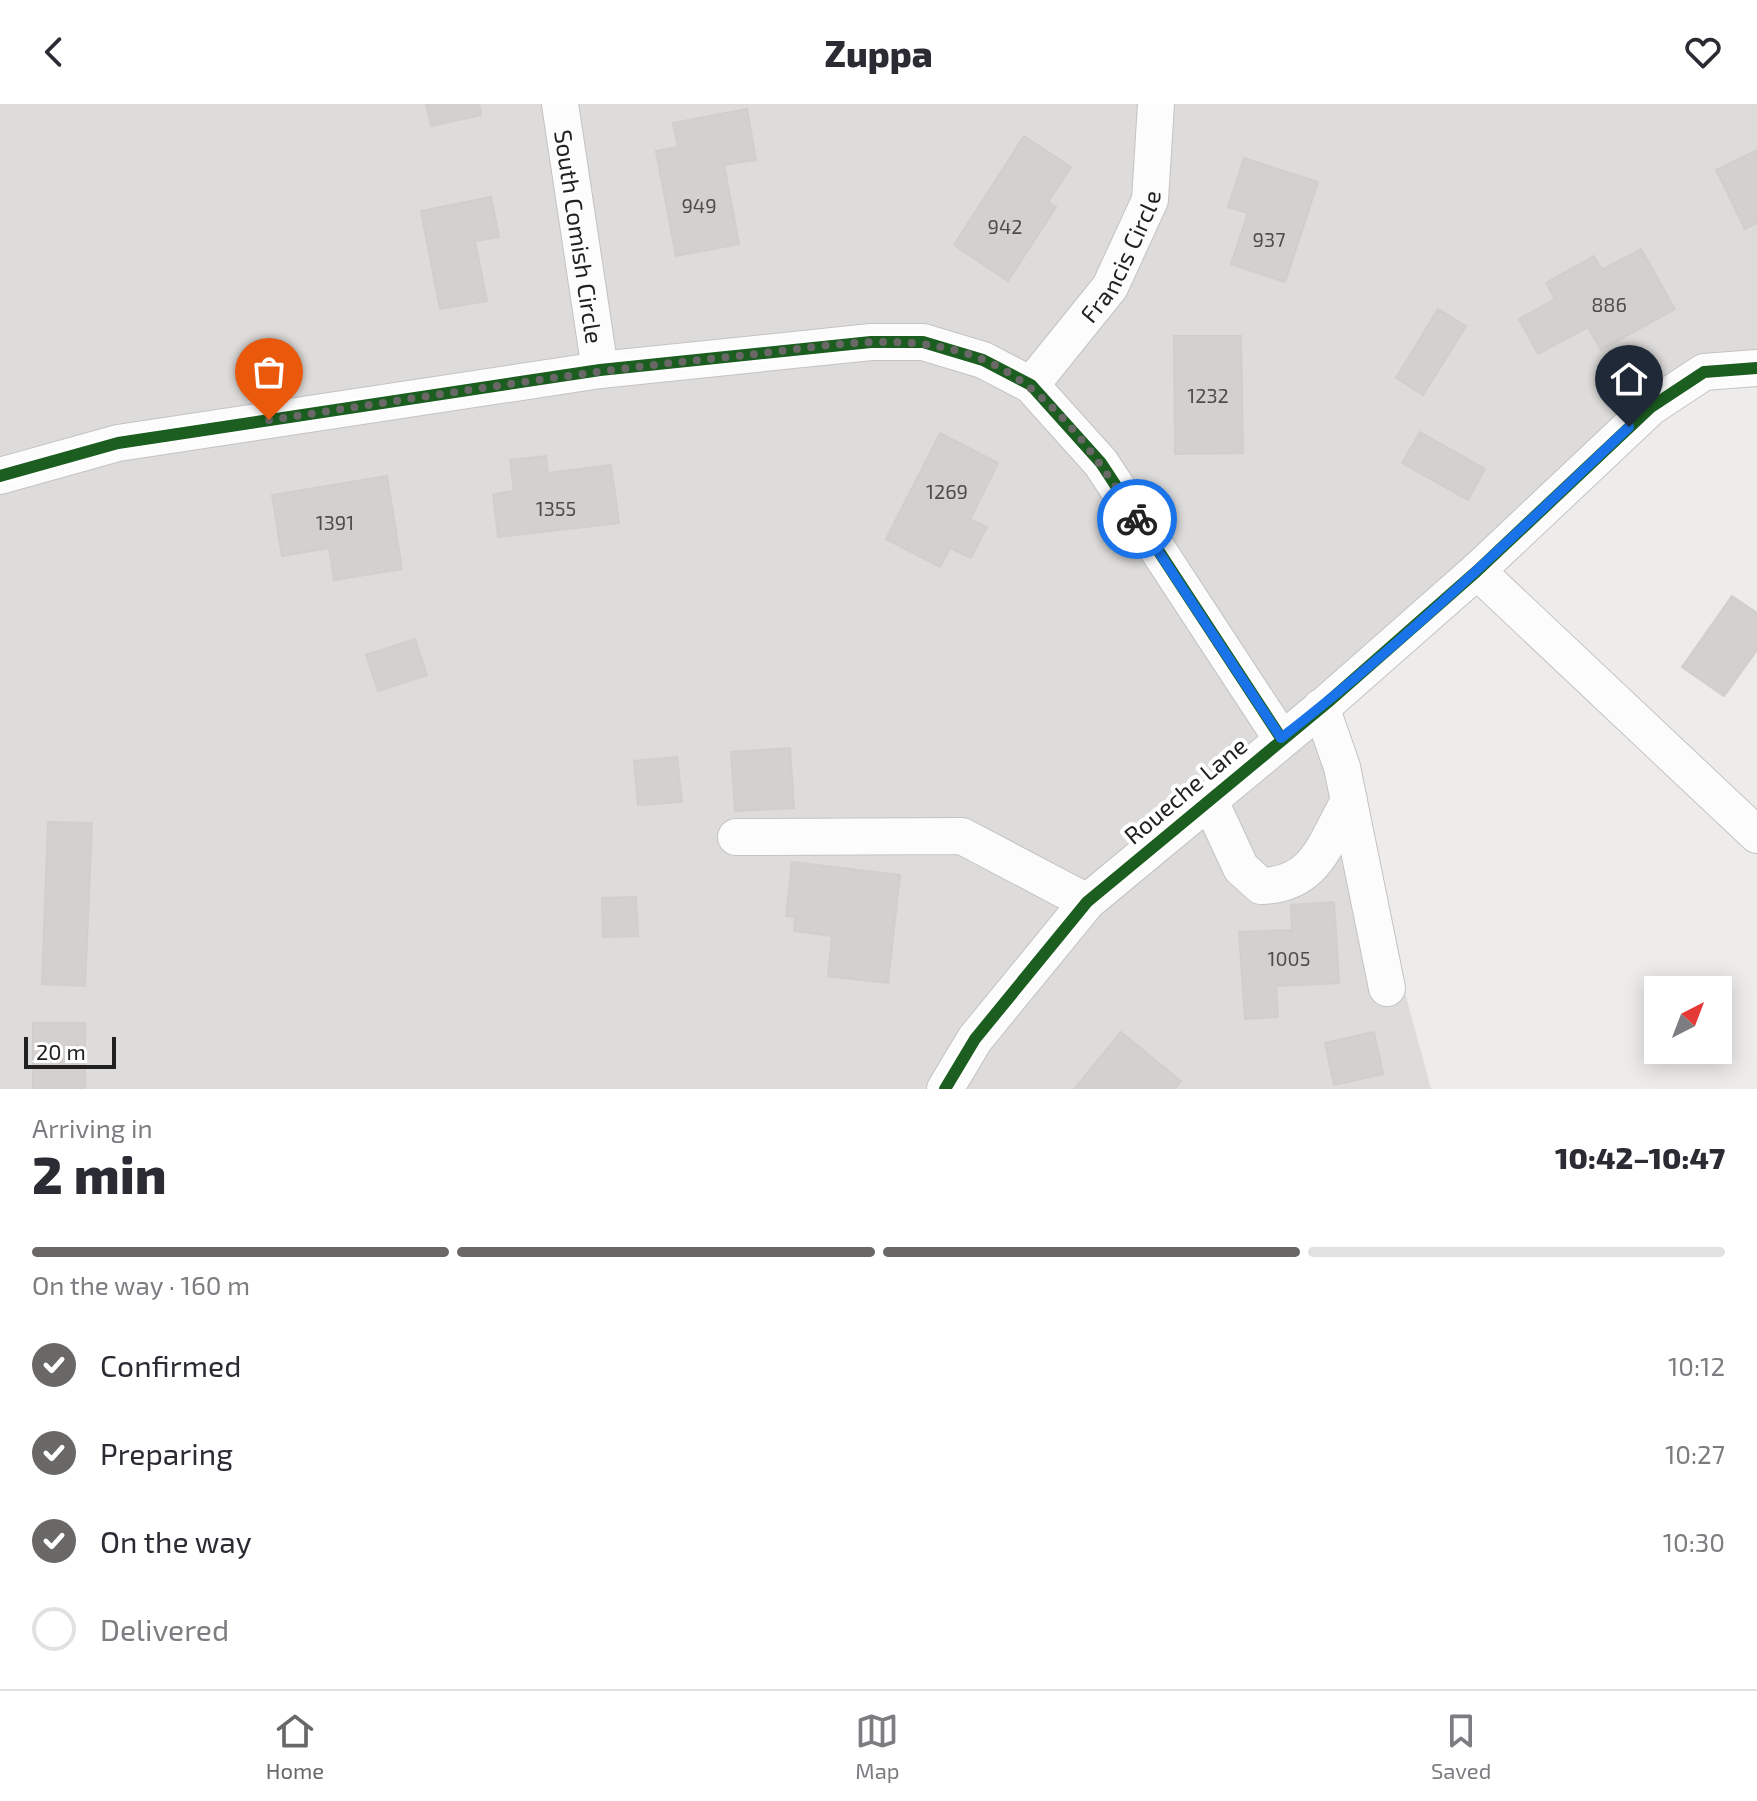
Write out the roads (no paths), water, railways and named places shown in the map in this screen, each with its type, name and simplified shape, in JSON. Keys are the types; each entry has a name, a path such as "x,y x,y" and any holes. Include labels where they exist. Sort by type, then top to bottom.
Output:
{"street":[{"name":"South Comish Circle","path":"560,104 600,370"},
{"name":"Francis Circle","path":"1031,385 1110,287 1150,200 1156,104"},
{"path":"0,476 118,443 600,370 871,342 923,342 983,360 1031,385 1101,463 1281,738"},
{"name":"Roueche Lane","path":"945,1089 975,1039 1087,902 1321,707 1477,571 1651,407 1704,372 1756,368"},
{"path":"1477,571 1757,835"},
{"path":"1321,707 1349,801 1387,988"},
{"path":"1209,799 1241,868 1261,886 1293,882 1312,866 1349,801"},
{"path":"736,837 962,836 1087,902"}]}
